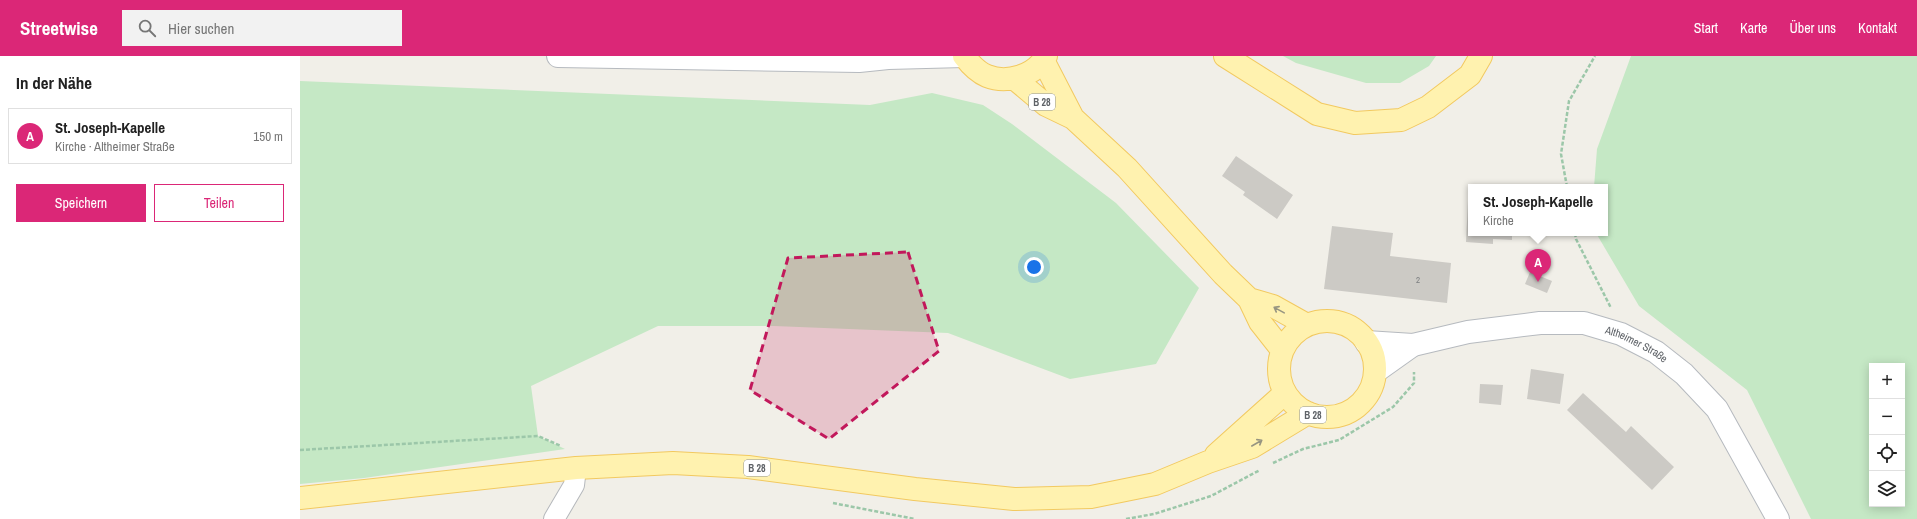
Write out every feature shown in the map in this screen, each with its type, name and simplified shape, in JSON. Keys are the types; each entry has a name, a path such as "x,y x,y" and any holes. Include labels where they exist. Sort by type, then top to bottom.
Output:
{"main road":[{"path":"964,56 973,68 986,76 1000,80 1015,79 1030,72 1045,58"},
{"path":"1225,56 1317,114 1354,123 1401,120 1428,107 1470,75 1481,56"},
{"name":"B 28","path":"1045,58 1073,118"},
{"name":"B 28","path":"1015,79 1046,106 1073,118 1127,168 1223,274 1249,299 1260,322 1282,350"},
{"name":"B 28","path":"1249,299 1273,306 1307,325"},
{"name":"B 28","path":"1323,321 1340,323 1355,330 1366,342 1373,356 1375,372 1371,387 1363,400 1352,410 1338,416 1323,417 1308,413 1295,405 1285,393 1280,380 1279,364 1282,350 1293,335 1307,325 1323,321"},
{"name":"B 28","path":"1208,462 1285,393"},
{"name":"B 28","path":"300,498 576,468 673,464 748,467 914,489 1014,498 1091,497 1156,484 1208,462 1252,447 1308,413"}],"street":[{"path":"558,56 859,61 890,57 964,56"},
{"name":"Altheimer Straße","path":"1366,342 1413,345 1468,332 1540,323 1584,323 1622,334 1656,352 1684,374 1717,409 1778,519"},
{"name":"Altheimer Straße","path":"1375,372 1413,345"},
{"path":"554,519 574,485 576,468"}],"path":[{"path":"1566,184 1561,154 1570,101 1595,56"},
{"path":"1576,236 1605,294 1622,334"},
{"path":"1270,464 1303,449 1339,440 1393,407 1414,383"},
{"path":"300,450 538,436 565,448 576,468"},
{"path":"1126,519 1154,514 1211,496 1264,468"},
{"path":"828,502 915,519"}],"highlighted area":[{"path":"908,252 939,351 829,439 750,390 788,258"}],"green space":[{"path":"1283,56 1436,56 1429,66 1400,83 1366,83 1296,63"},
{"path":"1631,56 1917,56 1917,519 1811,519 1747,390 1639,306 1598,236 1608,236 1608,184 1594,184 1597,149"},
{"path":"300,81 870,105 932,93 983,105 1012,124 1116,203 1199,288 1156,364 1070,379 948,333 774,326 658,326 531,386 538,436 565,449 364,478 300,484"}],"building":[{"path":"1236,156 1293,195 1277,219 1243,195 1245,192 1222,176"},
{"path":"1468,201 1468,236 1512,236 1512,240 1493,239 1493,244 1466,242"},
{"path":"1332,226 1393,233 1390,256 1451,263 1447,303 1324,289"},
{"path":"1530,272 1552,281 1547,293 1525,284"},
{"path":"1531,369 1564,374 1560,404 1527,399"},
{"path":"1480,384 1503,385 1501,405 1479,403"},
{"path":"1583,393 1626,432 1631,426 1674,467 1652,490 1567,410"}],"place":[{"name":"St. Joseph-Kapelle","path":"1538,282"}]}
